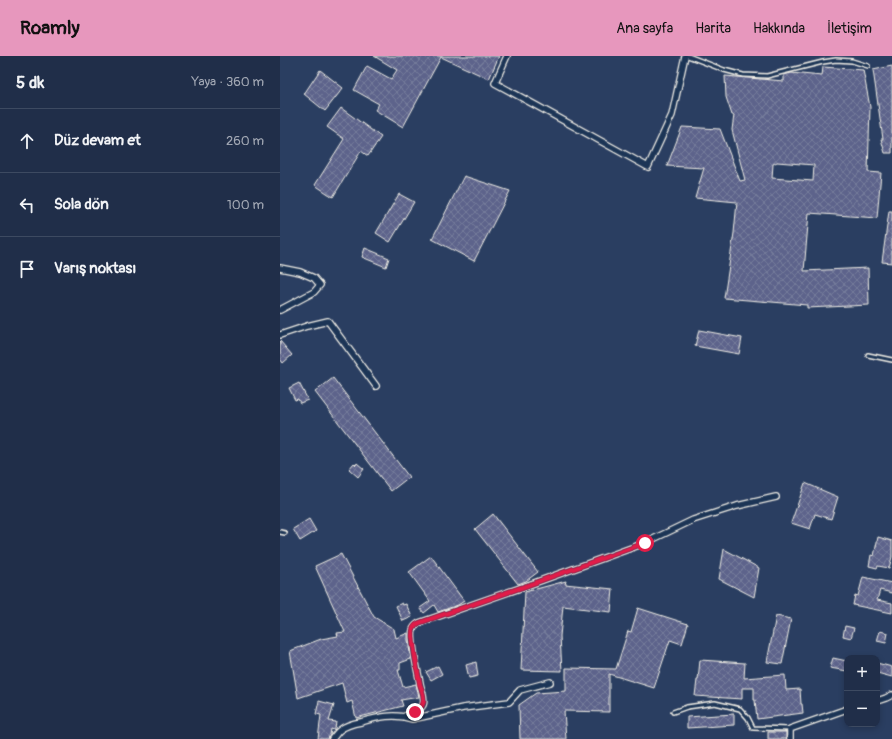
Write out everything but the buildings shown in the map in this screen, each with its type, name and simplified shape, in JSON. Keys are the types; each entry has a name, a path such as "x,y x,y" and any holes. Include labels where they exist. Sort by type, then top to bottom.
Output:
{"street":[{"path":"507,56 495,83 648,167 672,115 685,56"},
{"path":"280,268 300,272 314,278 320,286 314,292 280,310"},
{"path":"280,335 328,321 376,386"},
{"path":"405,716 420,709 424,701 412,635 414,627 419,623 645,543 693,520 737,506 776,498"},
{"path":"332,739 342,728 356,723 380,717 392,716 405,716 412,719 463,708 509,702 520,690 550,682"},
{"path":"880,700 892,695"},
{"path":"790,739 790,729 844,710"}],"lane":[{"path":"688,56 714,67 742,75 766,76 836,60 852,61 868,66"},
{"path":"868,355 892,360"},
{"path":"280,532 284,533"},
{"path":"673,712 687,707 715,703 740,709 748,718 753,728 790,729"}],"route":[{"path":"415,712 422,707 424,698 420,684 412,635 416,624 645,543"}]}
